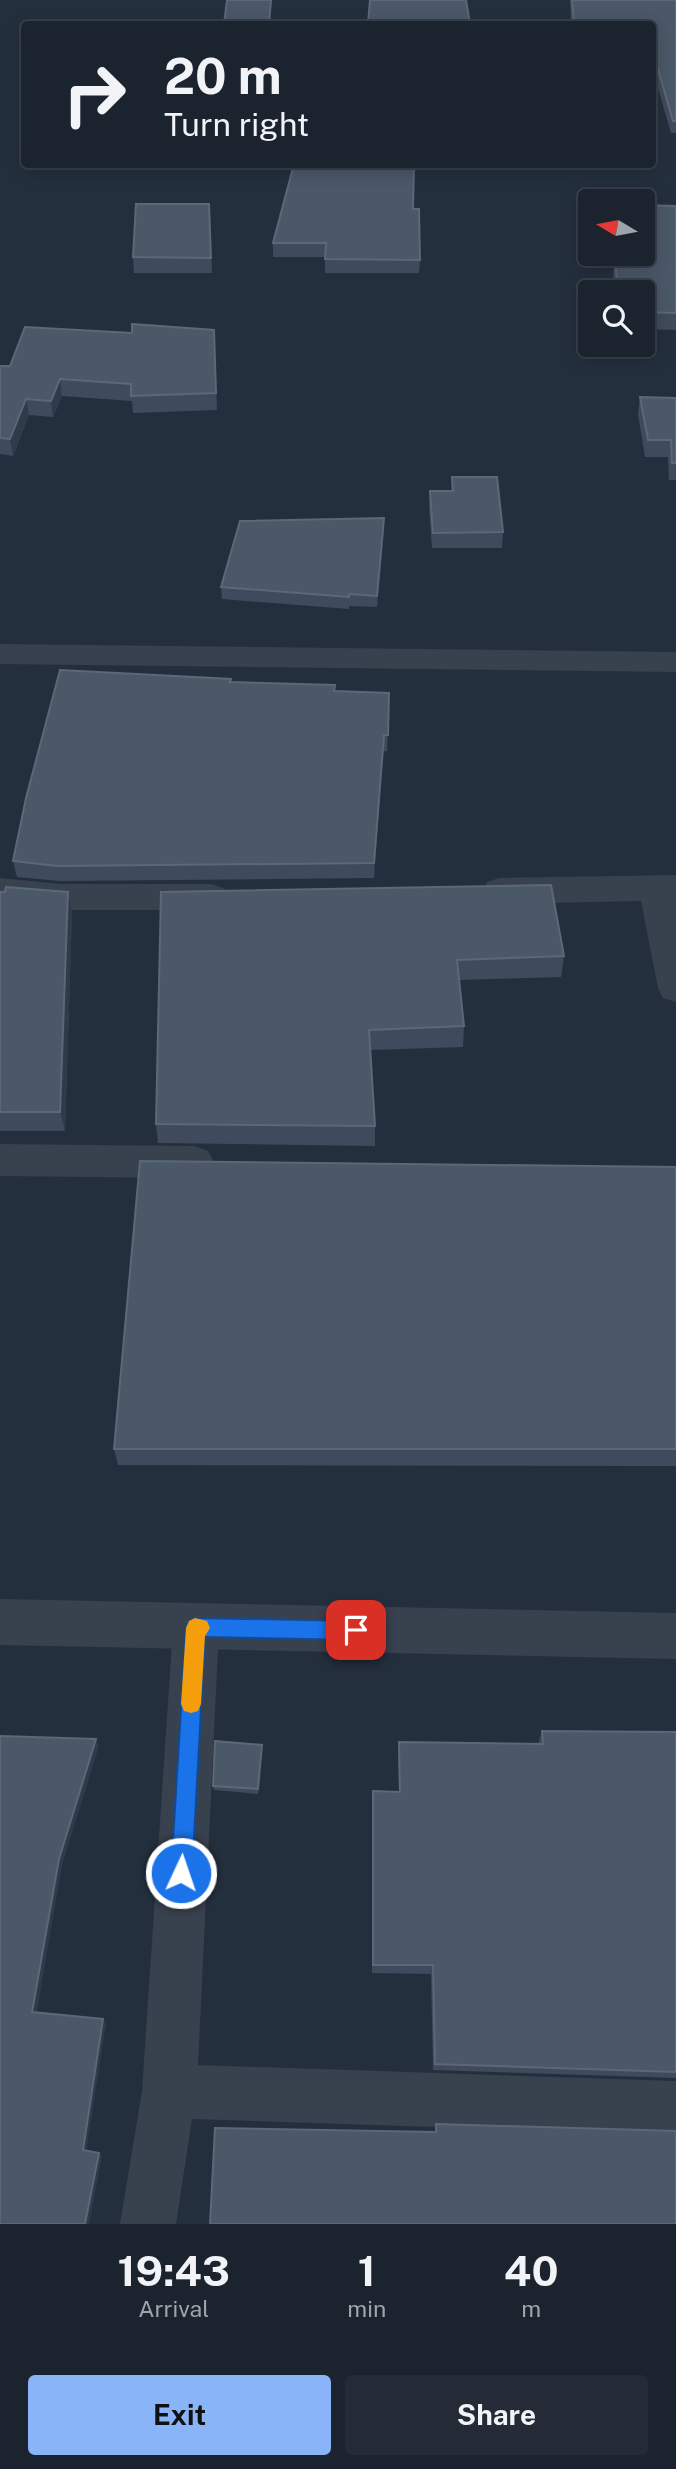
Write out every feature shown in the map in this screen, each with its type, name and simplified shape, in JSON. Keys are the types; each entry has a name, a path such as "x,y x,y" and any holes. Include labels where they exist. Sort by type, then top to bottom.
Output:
{"street":[{"path":"0,654 676,662"},
{"path":"461,892 666,888 676,988"},
{"path":"0,891 60,897 237,897"},
{"path":"0,1160 229,1163"},
{"path":"0,1622 676,1636"},
{"path":"148,2224 169,2091 195,1628"},
{"path":"169,2091 676,2108"}],"building":[{"path":"227,0 271,0 269,21 224,21"},
{"path":"370,0 466,0 470,21 368,21"},
{"path":"572,0 676,0 676,121 673,121 656,66 656,21 574,21"},
{"path":"293,168 414,168 413,209 419,209 420,260 325,259 326,243 273,243"},
{"path":"136,204 209,204 211,258 133,257"},
{"path":"655,205 676,206 676,313 655,312 655,280 617,280 616,266 655,266"},
{"path":"132,324 214,330 216,393 131,396 131,384 60,379 51,401 26,399 10,439 0,438 0,366 10,366 25,327 132,333"},
{"path":"640,397 676,398 676,463 672,463 671,440 648,440"},
{"path":"452,477 497,477 503,532 433,533 430,491 453,491"},
{"path":"384,518 377,596 349,594 349,597 221,587 240,521"},
{"path":"60,670 231,679 230,682 335,685 334,691 389,693 388,735 384,735 374,863 57,866 13,861 26,798"},
{"path":"551,885 564,956 457,960 464,1026 369,1030 375,1126 156,1124 161,892"},
{"path":"6,887 68,892 60,1112 0,1112 0,892 5,892"},
{"path":"140,1161 676,1167 676,1449 114,1449"},
{"path":"542,1731 676,1732 676,2072 435,2064 433,1965 373,1965 373,1791 400,1792 399,1742 543,1744"},
{"path":"0,1736 96,1739 59,1859 32,2012 103,2019 83,2150 99,2153 85,2224 0,2224"},
{"path":"215,1741 262,1745 258,1789 213,1786"},
{"path":"436,2124 676,2131 676,2224 210,2224 215,2128 436,2132"}],"slow traffic":[{"path":"191,1704 195,1628 201,1628"}],"route":[{"path":"181,1873 195,1628 356,1630"}]}
